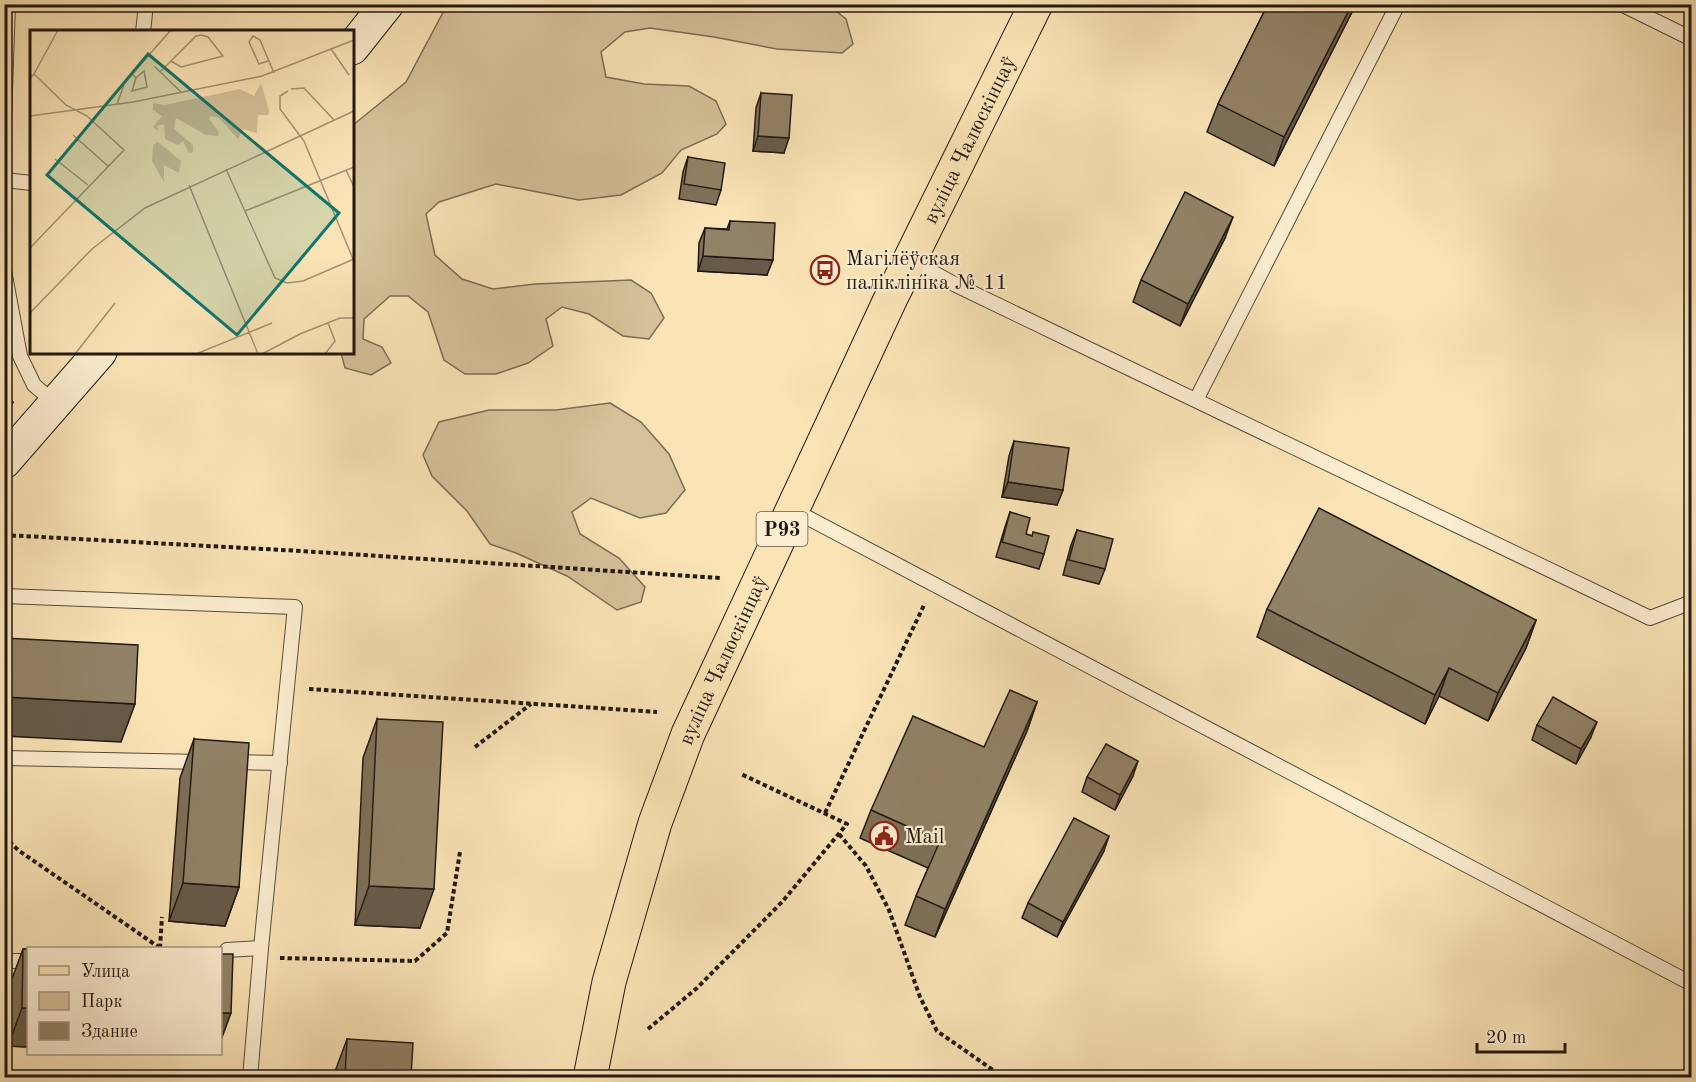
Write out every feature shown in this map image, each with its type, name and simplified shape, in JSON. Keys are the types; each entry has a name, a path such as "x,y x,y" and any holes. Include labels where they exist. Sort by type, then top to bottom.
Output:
{"main road":[{"path":"354,45 387,4"},
{"name":"вуліца Чалюскінцаў","path":"590,1077 609,982 655,823 688,734 888,302 1036,4"},
{"path":"4,462 98,354"}],"lane":[{"path":"4,120 8,4"},
{"path":"143,30 146,4"},
{"path":"1196,400 1398,4"},
{"path":"1621,4 1692,39"},
{"path":"4,180 30,183"},
{"path":"910,260 966,290 1650,618 1692,602"},
{"path":"4,270 20,356 34,385 55,403"},
{"path":"791,509 1692,984"},
{"path":"4,596 295,607 260,953 250,1077"},
{"path":"4,758 280,763"},
{"path":"222,959 227,950 260,953"},
{"path":"4,961 27,961"}],"path":[{"path":"4,535 722,578"},
{"path":"825,813 934,584"},
{"path":"287,687 657,712"},
{"path":"475,747 531,704"},
{"path":"648,1029 697,988 783,902 847,824 741,774"},
{"path":"839,834 866,866 889,910 920,997 937,1031 1001,1077"},
{"path":"4,836 18,850 159,947"},
{"path":"260,953 416,961 447,933 460,852"},
{"path":"160,947 162,917"}],"green space":[{"path":"827,4 846,19 853,44 842,53 777,49 650,28 625,32 601,52 606,77 644,84 689,86 716,101 726,124 717,134 681,150 662,173 621,195 579,200 496,184 439,202 426,214 435,255 462,279 493,289 535,284 631,280 651,293 664,318 649,339 623,336 589,314 562,307 546,319 553,346 528,363 496,374 465,374 444,360 428,312 408,296 390,296 364,319 363,339 382,347 391,363 371,375 345,368 341,354 354,354 354,124 406,82 447,5"},
{"path":"610,403 641,422 669,454 685,490 666,513 640,518 591,498 572,512 580,534 619,558 645,587 641,602 617,610 567,576 490,544 467,511 432,476 423,455 439,422 489,410 556,410"}],"building":[{"path":"1268,4 1352,4 1284,137 1218,104"},
{"path":"761,93 792,95 789,138 758,136"},
{"path":"688,157 725,163 721,190 684,184"},
{"path":"1185,192 1233,217 1188,304 1141,280"},
{"path":"730,221 775,223 773,260 703,256 705,228 729,230"},
{"path":"1014,441 1069,448 1063,490 1008,482"},
{"path":"1319,508 1536,620 1498,693 1449,668 1435,695 1267,609"},
{"path":"1010,512 1030,518 1026,534 1032,536 1033,532 1049,536 1044,554 1002,542"},
{"path":"1077,530 1113,539 1105,569 1069,560"},
{"path":"4,638 138,645 135,704 4,697"},
{"path":"1010,690 1037,702 945,909 916,896 940,841 871,810 913,716 984,747"},
{"path":"1553,697 1597,722 1581,749 1537,725"},
{"path":"377,719 443,722 434,889 369,886"},
{"path":"194,739 249,743 239,887 183,883"},
{"path":"1106,744 1138,761 1120,795 1087,777"},
{"path":"1074,818 1109,836 1063,922 1028,903"},
{"path":"23,949 27,949 27,1008 22,1008"},
{"path":"222,954 233,954 231,1013 222,1013"},
{"path":"347,1039 413,1043 411,1077 345,1077"}],"place":[{"name":"Магілёўская паліклініка № 11","path":"825,270"},
{"name":"Mail","path":"884,836"}]}
